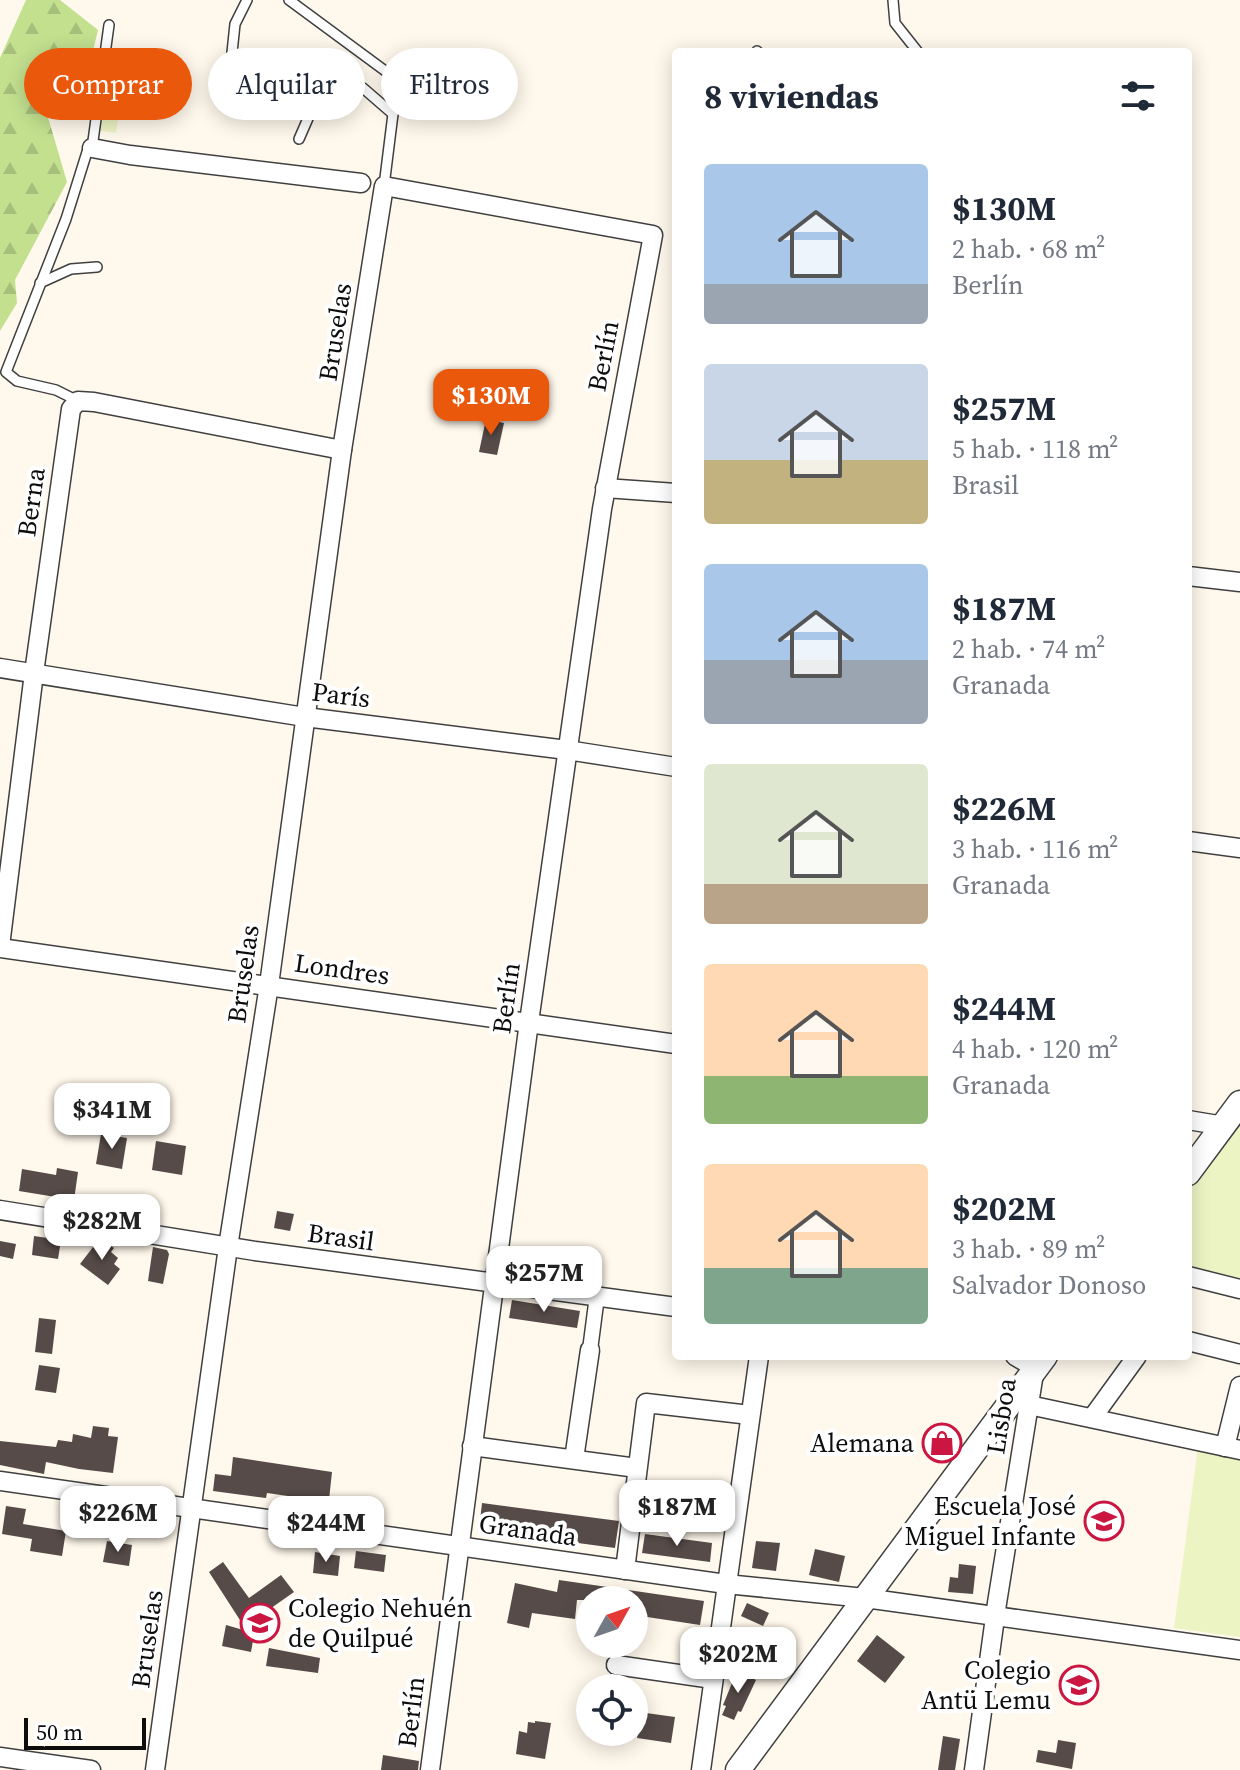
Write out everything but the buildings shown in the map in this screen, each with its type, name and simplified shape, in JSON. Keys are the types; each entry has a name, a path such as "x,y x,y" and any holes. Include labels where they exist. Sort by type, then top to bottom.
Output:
{"street":[{"path":"92,148 361,183"},
{"name":"Berlín","path":"384,186 653,235 605,488 529,1022 430,1770"},
{"name":"Bruselas","path":"155,1770 228,1247 269,985 342,450 384,186"},
{"path":"78,401 342,450"},
{"name":"Berna","path":"0,947 68,421 71,409 78,401"},
{"path":"605,488 672,493"},
{"path":"1192,576 1240,582"},
{"name":"París","path":"0,668 305,717 672,766"},
{"path":"1192,842 1240,848"},
{"name":"Londres","path":"0,947 672,1043"},
{"path":"1192,1168 1240,1103"},
{"path":"1192,1121 1224,1126"},
{"name":"Brasil","path":"0,1210 228,1247 672,1306"},
{"path":"1192,1277 1240,1289"},
{"path":"574,1459 597,1296"},
{"path":"1192,1342 1240,1354"},
{"path":"701,1770 758,1360"},
{"path":"739,1770 865,1598 1032,1360"},
{"name":"Lisboa","path":"974,1770 1029,1405 1033,1360"},
{"path":"1092,1418 1134,1360"},
{"path":"1029,1405 1233,1449 1240,1386"},
{"path":"625,1570 646,1403 750,1415"},
{"path":"472,1446 637,1468"},
{"name":"Granada","path":"0,1481 726,1584 865,1598 1240,1650"},
{"path":"616,1665 713,1679"},
{"path":"0,1757 90,1770"}],"lane":[{"path":"232,48 235,24 247,0"},
{"path":"289,0 381,68"},
{"path":"893,0 895,23 915,48"},
{"path":"78,401 56,390 17,381 6,372 66,219 87,152 92,148 109,25"},
{"path":"299,139 323,84 337,78 363,88 381,104"},
{"path":"384,186 392,120"},
{"path":"40,283 71,269 97,267"}],"green space":[{"path":"26,0 60,0 98,30 94,48 24,48 24,120 49,120 67,182 15,280 17,303 0,331 0,58"},
{"path":"90,120 118,120 116,133 89,129"},
{"path":"1240,1114 1240,1281 1192,1267 1192,1182"},
{"path":"1198,1447 1240,1457 1240,1637 1174,1628"}],"place":[{"name":"Alemana","path":"942,1443"},
{"name":"Escuela José Miguel Infante","path":"1104,1521"},
{"name":"Colegio Nehuén de Quilpué","path":"260,1623"},
{"name":"Colegio Antü Lemu","path":"1079,1685"}]}
